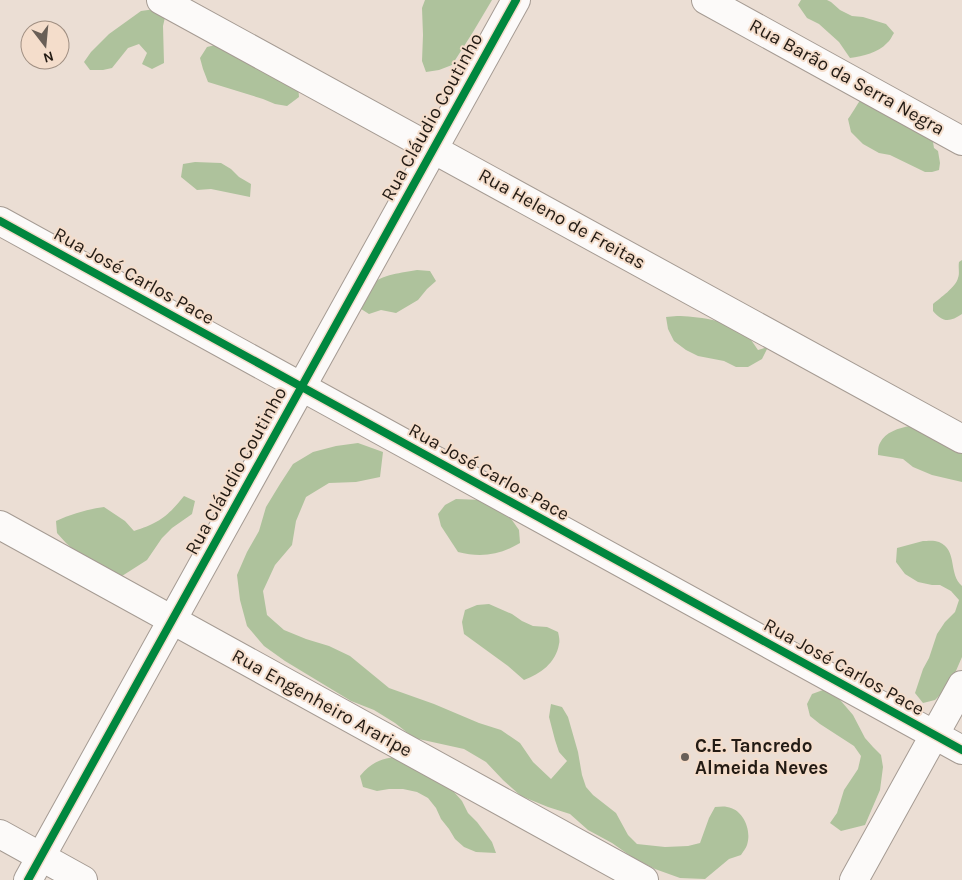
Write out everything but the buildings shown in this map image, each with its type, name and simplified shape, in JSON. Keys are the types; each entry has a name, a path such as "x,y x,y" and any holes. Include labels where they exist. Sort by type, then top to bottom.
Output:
{"street":[{"name":"Rua Heleno de Freitas","path":"161,0 962,439"},
{"name":"Rua Cláudio Coutinho","path":"35,868 516,0"},
{"name":"Rua Barão da Serra Negra","path":"706,0 962,140"},
{"name":"Rua José Carlos Pace","path":"0,221 962,750"},
{"name":"Rua Engenheiro Araripe","path":"0,525 644,880"},
{"path":"854,880 962,685"},
{"path":"0,834 35,868 83,880"}],"green space":[{"path":"425,0 492,0 452,65 426,72 422,61 422,8"},
{"path":"801,0 827,0 852,16 863,17 886,24 894,33 888,42 875,52 850,58 839,42 819,24 807,18 798,5"},
{"path":"155,9 166,13 163,26 164,63 152,69 142,64 147,53 139,44 128,48 112,68 90,70 84,62 109,34 141,11"},
{"path":"219,44 298,85 299,97 287,106 275,104 208,82 200,58 207,47"},
{"path":"865,94 931,136 934,148 938,151 939,170 925,172 890,155 879,153 863,144 851,132 848,119"},
{"path":"195,162 221,163 231,169 239,177 251,184 250,197 211,189 197,190 181,177 183,164"},
{"path":"962,260 962,314 950,320 940,318 933,311 933,304 957,281 959,262"},
{"path":"417,270 430,271 436,281 418,300 396,313 381,310 369,314 358,307 367,290 376,281 392,274"},
{"path":"666,317 702,318 729,324 743,331 758,350 768,347 762,359 748,367 736,367 724,361 698,356 674,341 668,329"},
{"path":"910,426 962,440 962,482 932,475 913,467 903,459 878,455 879,444 885,436 897,429"},
{"path":"358,443 383,452 380,477 356,482 329,483 306,497 296,521 292,545 275,565 263,591 267,615 284,630 329,646 350,656 389,688 501,730 520,743 533,762 551,779 567,761 559,752 549,717 551,704 562,707 568,717 586,787 616,813 628,835 637,844 665,847 688,846 700,843 715,807 726,807 738,812 747,827 747,845 741,855 729,859 705,879 680,878 655,869 588,830 570,814 521,796 486,762 464,749 414,738 374,710 351,701 264,646 247,626 240,600 237,575 259,531 266,507 293,464 313,452"},
{"path":"184,496 195,501 192,514 172,528 162,538 147,560 122,576 108,572 75,551 57,533 56,521 80,512 104,507 125,521 134,531 162,518"},
{"path":"456,499 483,500 503,512 519,530 520,543 498,553 475,555 458,552 441,526 438,514 445,505"},
{"path":"923,541 937,541 945,546 951,556 955,575 962,586 962,657 952,680 944,691 935,700 923,703 915,693 923,669 937,634 955,612 959,600 951,591 940,585 918,582 905,574 896,562 897,548"},
{"path":"489,604 533,626 547,627 558,632 559,641 555,657 536,675 524,680 464,634 462,622 465,610 477,605"},
{"path":"823,690 835,694 853,715 865,738 881,755 883,767 880,790 865,825 841,831 830,823 837,813 844,790 858,769 861,756 854,746 810,716 807,704 812,694"},
{"path":"403,756 446,783 462,801 468,813 492,842 496,853 476,852 464,847 455,839 428,798 417,792 403,789 377,791 363,787 360,776 370,766 384,759"}],"cycle path":[{"path":"28,880 516,0"},
{"path":"0,221 962,750"}],"place":[{"name":"C.E. Tancredo Almeida Neves","path":"685,757"}]}
